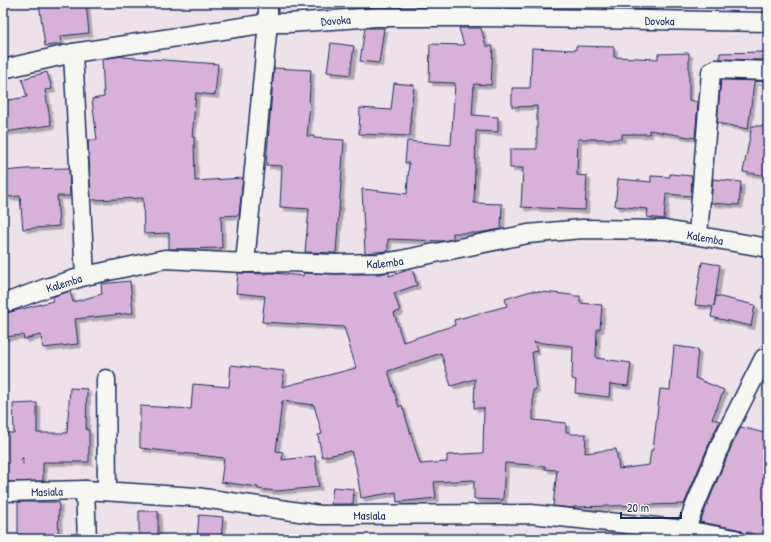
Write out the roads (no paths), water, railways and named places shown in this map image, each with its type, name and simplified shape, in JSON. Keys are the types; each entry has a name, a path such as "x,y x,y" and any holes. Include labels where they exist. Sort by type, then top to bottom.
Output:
{"street":[{"path":"245,263 268,23 268,3"},
{"name":"Dovoka","path":"3,69 73,53 268,23 376,17 471,17 768,22"},
{"path":"73,53 85,276"},
{"path":"698,235 711,72 716,70 768,71"},
{"name":"Kalemba","path":"3,302 11,301 85,276 165,259 245,263 379,263 396,261 528,234 582,229 665,230 768,248"},
{"path":"685,530 722,441 764,358"},
{"path":"106,379 107,491"},
{"path":"85,490 87,539"},
{"name":"Masiala","path":"3,492 85,490 196,497 320,515 531,514 685,530 735,539"}]}
